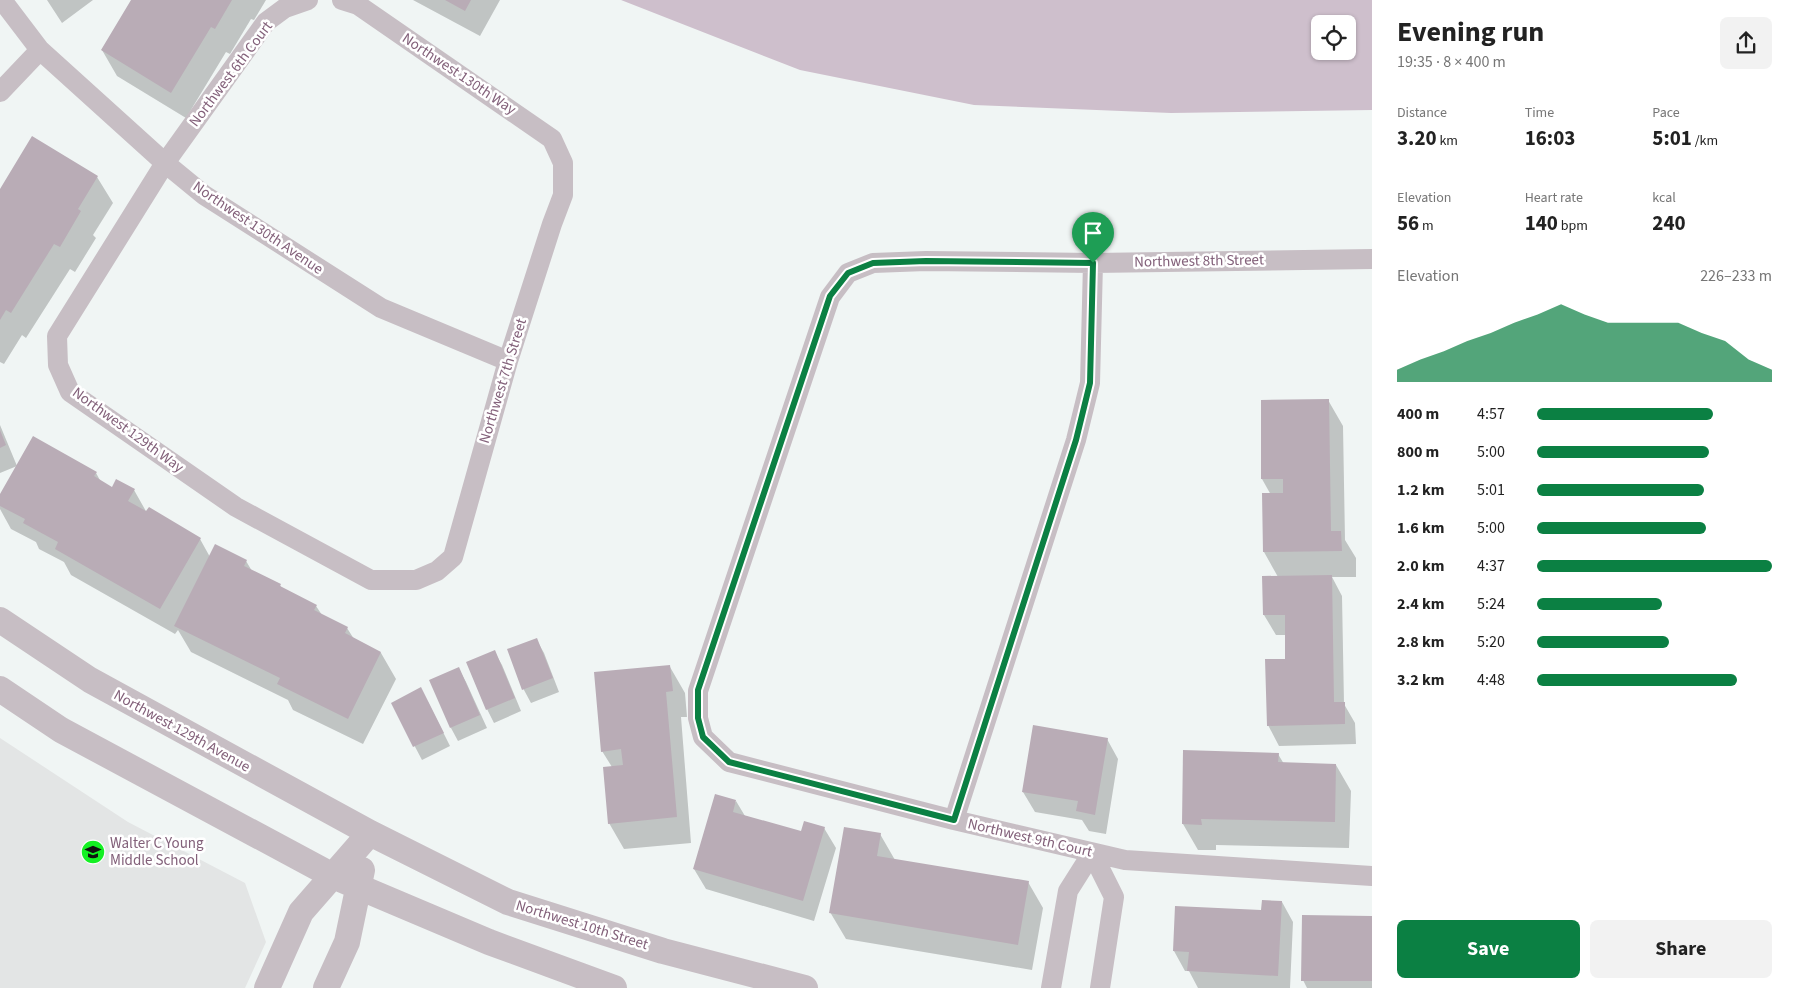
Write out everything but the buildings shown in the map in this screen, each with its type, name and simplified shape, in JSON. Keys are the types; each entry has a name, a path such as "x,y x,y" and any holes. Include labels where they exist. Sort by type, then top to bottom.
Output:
{"street":[{"name":"Northwest 130th Avenue","path":"2,0 40,50 204,196 381,308 508,362"},
{"name":"Northwest 6th Court","path":"165,163 266,22 285,8 308,0"},
{"name":"Northwest 130th Way","path":"342,0 358,5 552,139 563,163"},
{"path":"0,92 40,50"},
{"name":"Northwest 129th Way","path":"165,163 57,336 58,365 70,392 236,507 371,580 416,580"},
{"name":"Northwest 7th Street","path":"416,580 437,571 453,557 508,362 563,195 563,163"},
{"name":"Northwest 8th Street","path":"703,737 698,718 698,690 830,296 848,273 873,263 926,261 1093,263 1372,259"},
{"path":"954,820 1076,440 1090,383 1093,263"},
{"name":"Northwest 129th Avenue","path":"0,620 90,680 370,833"},
{"path":"0,689 61,730 333,876 489,942 614,988"},
{"name":"Northwest 9th Court","path":"703,737 729,762 954,820 1124,860 1372,876"},
{"path":"267,988 301,912 370,833"},
{"path":"326,988 346,942 370,833"},
{"name":"Northwest 10th Street","path":"370,833 508,902 663,951 804,988"},
{"path":"1051,988 1068,891 1092,853"},
{"path":"1092,853 1114,898 1100,988"}],"shaded area":[{"path":"621,0 1372,0 1372,110 1171,113 974,105 800,70"},
{"name":"Walter C Young Middle School","path":"0,738 128,822 245,883 266,942 245,988 0,988"}],"place":[{"name":"Walter C Young Middle School","path":"93,852"}],"route":[{"path":"926,261 1093,263 1090,383 1076,440 954,820 729,762 703,737 698,718 698,690 830,296 848,273 873,263 926,261"}]}
